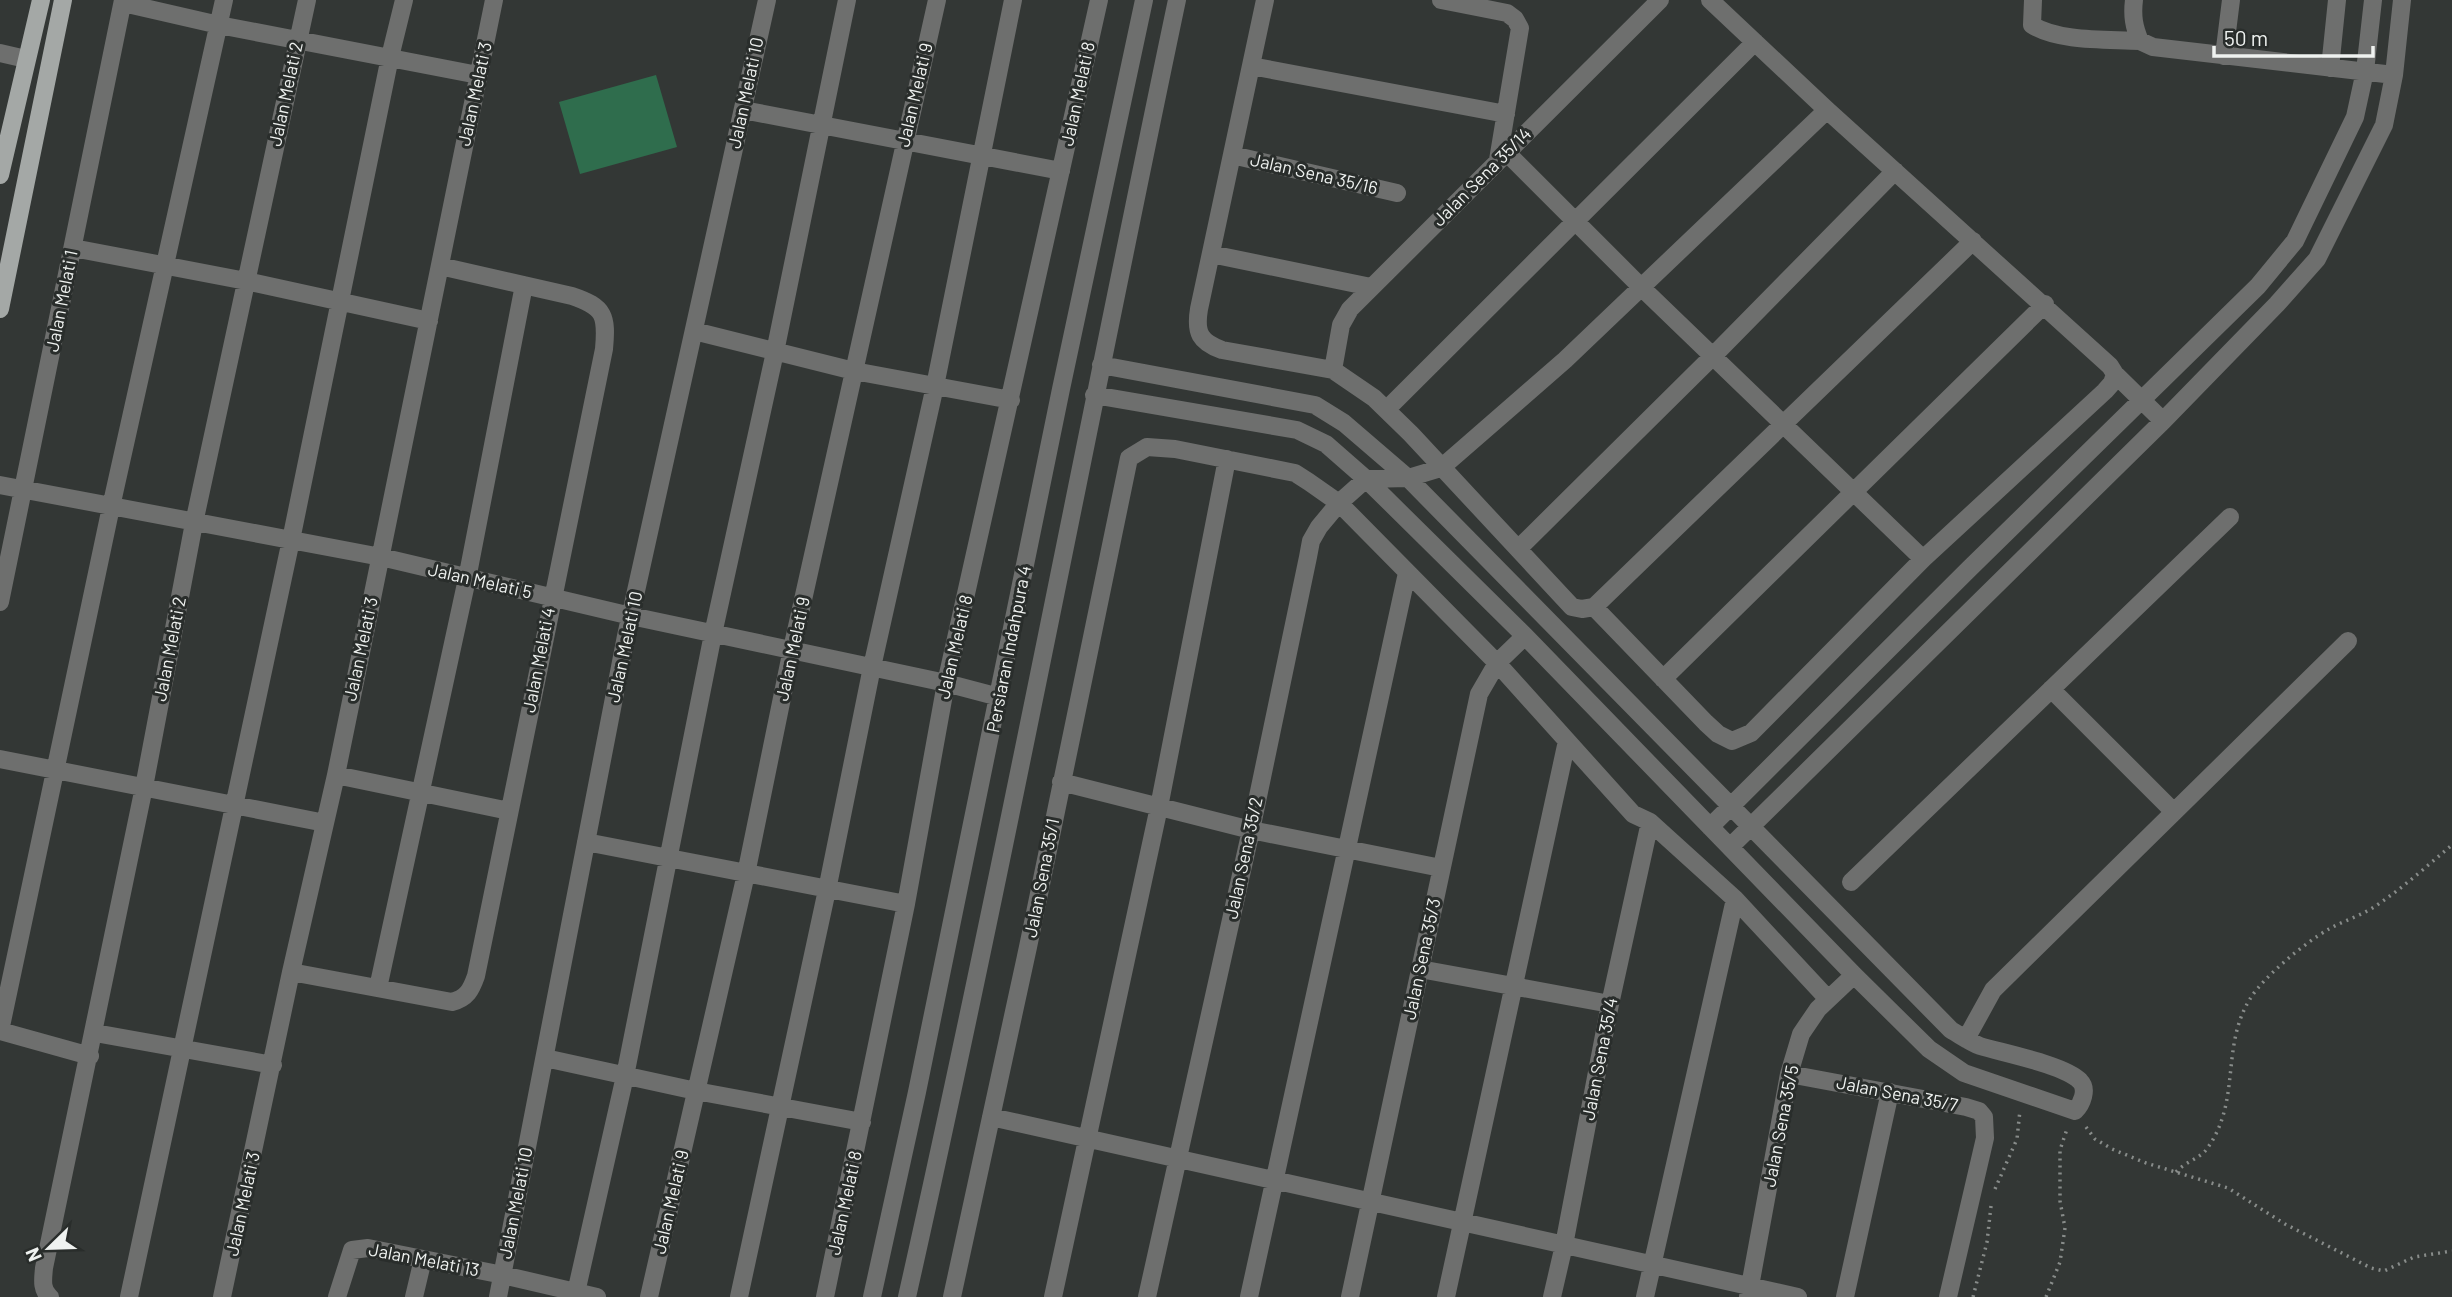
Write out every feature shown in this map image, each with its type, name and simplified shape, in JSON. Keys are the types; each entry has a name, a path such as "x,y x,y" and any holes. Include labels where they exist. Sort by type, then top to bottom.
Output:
{"main road":[{"path":"0,175 41,0"},
{"path":"0,309 63,0"}],"street":[{"path":"90,1056 0,1031 111,507 224,0"},
{"name":"Jalan Melati 2","path":"50,1297 42,1283 44,1268 144,788 194,523 307,0"},
{"path":"129,1297 404,0"},
{"name":"Jalan Melati 3","path":"222,1297 290,972 336,775 494,0"},
{"name":"Jalan Melati 10","path":"498,1297 631,616 767,0"},
{"path":"576,1294 625,1076 713,634 775,352 847,0"},
{"name":"Jalan Melati 9","path":"649,1297 746,874 792,649 937,0"},
{"path":"739,1297 872,667 935,386 1013,0"},
{"name":"Jalan Melati 8","path":"825,1297 906,904 946,683 1099,0"},
{"name":"Persiaran Indahpura 4","path":"872,1297 1144,0"},
{"name":"Persiaran Indahpura 4","path":"908,1297 1177,0"},
{"path":"1265,0 1197,321 1200,336 1208,345 1222,350 1333,370 1387,409 1572,607 1582,610 1594,607 1973,241"},
{"path":"1441,0 1507,13 1515,19 1520,28 1502,156 1575,220 1923,559"},
{"name":"Jalan Sena 35/14","path":"1333,370 1341,325 1350,309 1660,0"},
{"path":"1710,0 1826,110 2045,304 2163,421"},
{"path":"2032,0 2032,25 2059,35 2140,41 2169,50 2394,75"},
{"path":"2134,0 2132,16 2140,41"},
{"path":"2224,56 2231,0"},
{"path":"2330,68 2337,0"},
{"path":"1710,827 2258,286 2295,241 2355,117 2365,71 2373,0"},
{"path":"1730,847 2163,421 2317,259 2384,125 2394,75 2402,0"},
{"path":"123,1 219,25 298,38 478,75"},
{"name":"Jalan Melati 1","path":"0,602 123,1"},
{"path":"1387,409 1755,42"},
{"path":"0,53 26,59"},
{"path":"1251,66 1506,114"},
{"path":"743,110 1061,171"},
{"path":"1366,479 1408,478 1441,468 1565,360 1826,110"},
{"name":"Jalan Sena 35/16","path":"1232,155 1397,193"},
{"path":"1518,549 1895,171"},
{"path":"73,248 246,281 429,321"},
{"path":"1211,254 1371,287"},
{"name":"Jalan Melati 4","path":"290,972 452,1002 464,999 472,988 606,331 603,316 593,303 440,266"},
{"path":"378,988 467,579 524,285"},
{"path":"1664,679 2045,304"},
{"path":"694,331 854,371 1011,400"},
{"path":"1094,395 1297,430 1325,443 1366,479 1525,636 1929,1049 1964,1073 2075,1111 2082,1099 2083,1087 2080,1081 2043,1063 1977,1045 1951,1030 1408,478 1344,423 1315,405 1101,365"},
{"path":"1594,607 1718,734 1732,741 1751,733 1923,559 2105,391 2115,374"},
{"name":"Jalan Sena 35/1","path":"952,1297 1028,947 1129,458 1147,447 1175,449 1227,459"},
{"path":"1053,1297 1159,807 1227,459 1295,473 1339,503 1497,663 1633,814 1650,822 1735,900 1828,999"},
{"name":"Jalan Sena 35/2","path":"1147,1297 1251,830 1311,541 1339,503 1366,479"},
{"name":"Jalan Melati 5","path":"0,485 381,557 467,579 946,683 999,697"},
{"path":"1851,882 2230,517"},
{"path":"1249,1297 1407,573"},
{"name":"Jalan Sena 35/3","path":"1350,1297 1479,694 1497,663 1525,636"},
{"path":"1966,1039 1993,990 2348,641"},
{"path":"2051,689 2174,812"},
{"path":"1446,1297 1567,741"},
{"path":"0,759 325,823"},
{"path":"336,775 509,811"},
{"path":"1061,782 1251,830 1441,868"},
{"name":"Jalan Sena 35/4","path":"1552,1297 1610,1004 1650,822"},
{"path":"586,842 906,904"},
{"path":"1645,1297 1735,900"},
{"path":"1420,969 1610,1004"},
{"name":"Jalan Sena 35/5","path":"1749,1292 1789,1074 1801,1034 1811,1017 1854,975"},
{"path":"94,1033 272,1065"},
{"path":"545,1058 696,1091 862,1122"},
{"name":"Jalan Sena 35/7","path":"1789,1074 1966,1107 1979,1111 1984,1117 1985,1138 1948,1297"},
{"path":"1845,1297 1890,1092"},
{"path":"991,1117 1652,1265 1749,1292 1798,1297"},
{"name":"Jalan Melati 13","path":"337,1297 352,1250 368,1248 597,1297"},
{"path":"414,1297 423,1259"}],"path":[{"path":"2176,1172 2185,1162 2204,1153 2218,1130 2227,1106 2236,1026 2251,997 2282,963 2328,929 2376,906 2452,845"},
{"path":"1973,1297 1987,1242 1992,1195 2017,1139 2022,1093"},
{"path":"2075,1111 2095,1139 2146,1163 2228,1188 2285,1224 2371,1268 2384,1271 2414,1257 2452,1251"},
{"path":"2046,1297 2060,1262 2065,1228 2060,1201 2060,1150 2075,1111"}],"green space":[{"path":"656,75 677,147 580,174 559,102"}]}
